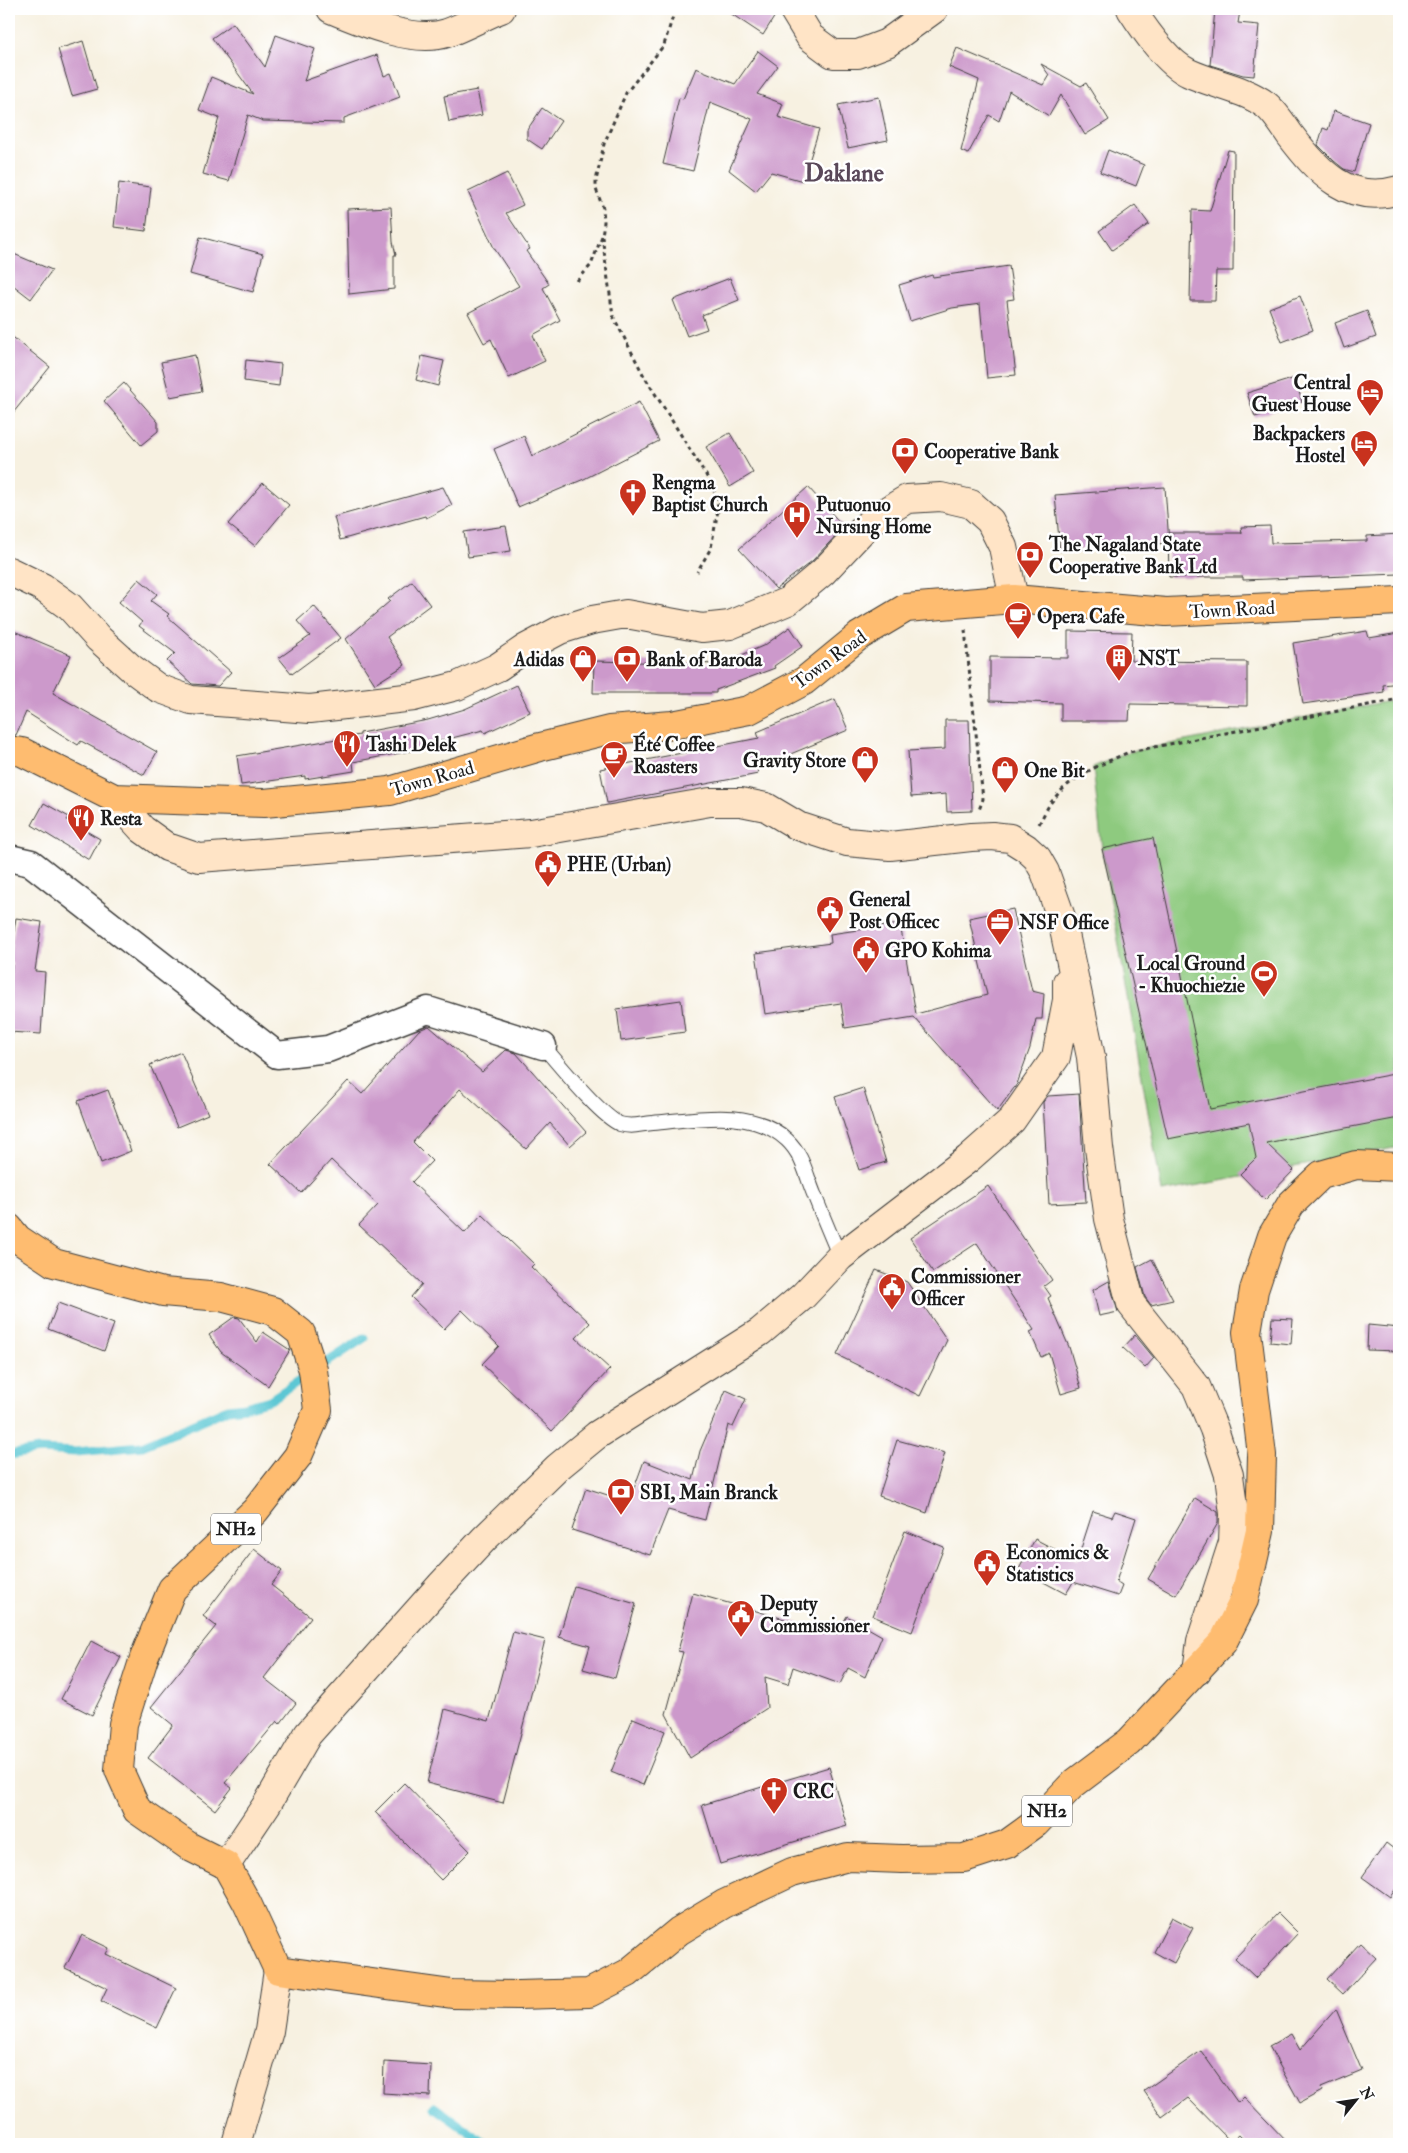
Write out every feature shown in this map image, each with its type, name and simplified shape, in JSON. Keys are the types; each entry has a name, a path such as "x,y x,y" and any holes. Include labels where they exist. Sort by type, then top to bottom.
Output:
{"highway":[{"name":"Town Road","path":"9,750 22,752 114,798 264,803 390,791 609,730 672,725 749,710 804,681 859,636 906,608 1014,599 1166,612 1399,600"},
{"name":"NH2","path":"278,1970 452,1994 589,1993 628,1973 678,1931 724,1904 792,1872 848,1857 902,1859 964,1858 1007,1844 1036,1823 1072,1785 1130,1742 1223,1642 1244,1600 1260,1531 1262,1455 1247,1332 1254,1290 1272,1236 1291,1204 1321,1175 1356,1165 1399,1167"},
{"name":"NH2","path":"9,1228 18,1239 54,1263 162,1292 221,1297 273,1311 301,1333 313,1370 318,1410 298,1456 255,1511 172,1589 144,1658 123,1724 119,1770 137,1810 190,1847 226,1864"},
{"path":"226,1864 247,1903 278,1970"}],"street":[{"path":"332,9 389,30 428,36 447,33 501,9"},
{"path":"793,9 810,37 833,54 858,54 887,43 934,9"},
{"path":"1131,9 1146,31 1166,54 1187,72 1244,91 1268,106 1296,143 1336,184 1361,194 1389,193 1399,190"},
{"path":"9,571 42,587 70,607 99,639 131,668 158,688 191,700 310,708 414,698 457,686 498,667 526,648 560,630 592,620 626,614 702,628 730,625 788,601 822,572 872,520 906,499 941,497 971,504 990,520 1003,548 1014,599"},
{"path":"114,798 142,829 160,843 199,858 531,833 710,802 741,802 766,807 798,826 824,836 872,846 992,836 1010,838 1026,848 1037,858 1048,878 1062,920 1091,1057 1099,1148 1108,1219 1131,1304 1196,1386 1230,1475 1234,1514 1233,1542 1201,1641 1197,1671"},
{"path":"9,858 31,863 277,1055 328,1049 428,1010 542,1046"},
{"path":"226,1864 267,1804 308,1734 397,1631 484,1539 558,1467 597,1435 760,1332 803,1296 840,1257 938,1183 1012,1120 1056,1057 1067,1000 1067,948"},
{"path":"236,2144 269,2031 278,1970"}],"lane":[{"path":"542,1046 604,1114 618,1123 633,1127 648,1123 717,1118 744,1119 769,1126 788,1141 804,1163 819,1208 840,1257"}],"path":[{"path":"577,281 591,265 602,236 603,208 596,189 596,181 604,144 626,93 664,45 674,13"},
{"path":"602,236 613,316 644,376 706,475 717,497 718,510 711,548 697,572"},
{"path":"962,602 983,799 971,837"},
{"path":"1026,848 1053,800 1093,767 1129,752 1399,699"}],"green space":[{"name":"Local Ground - Khuochiezie","path":"1399,699 1399,1147 1162,1192 1102,849 1093,767 1129,752"}],"building":[{"path":"724,9 777,9 778,11 763,35"},
{"path":"1215,9 1240,11 1238,23 1259,25 1254,76 1243,75 1210,65"},
{"path":"233,23 265,67 276,35 315,49 304,81 377,55 384,76 391,73 400,97 344,118 344,123 263,121 248,115 229,181 203,174 219,118 199,110 211,77 253,94 212,38"},
{"path":"83,41 97,89 72,96 58,49"},
{"path":"957,48 1043,85 1049,75 1041,64 1081,86 1086,83 1109,120 1085,135 1061,95 1049,116 1009,91 999,121 989,115 968,154 961,151 979,80 949,67"},
{"path":"758,51 778,66 757,94 783,104 778,117 819,129 803,181 771,172 756,191 729,170 752,119 710,102 693,171 663,164 679,98 683,99 696,68 735,84"},
{"path":"477,90 482,115 449,122 444,96"},
{"path":"879,97 888,140 848,148 838,105"},
{"path":"542,108 561,121 542,149 527,139 527,130"},
{"path":"1334,111 1369,123 1354,172 1344,169 1318,145 1323,128 1328,130"},
{"path":"1108,150 1144,165 1136,186 1100,172"},
{"path":"1228,150 1234,151 1233,271 1216,271 1215,301 1190,301 1192,210 1210,211"},
{"path":"507,173 523,205 506,213 530,249 526,251 549,284 543,288 560,320 533,335 545,361 509,378 491,339 484,343 468,313 519,286 494,248 468,192"},
{"path":"119,183 151,187 146,231 114,227"},
{"path":"1135,205 1149,224 1112,250 1099,231"},
{"path":"391,207 393,242 396,255 394,255 394,289 349,294 347,209"},
{"path":"200,237 263,254 253,292 190,274"},
{"path":"9,252 52,270 31,299 9,282"},
{"path":"1009,266 1014,299 1007,300 1016,375 987,378 980,304 952,308 910,321 899,285 932,275 933,277"},
{"path":"730,278 739,300 702,315 707,329 687,336 673,300"},
{"path":"1300,296 1313,330 1282,342 1269,308"},
{"path":"1367,311 1376,337 1344,348 1335,323"},
{"path":"9,334 50,367 9,418"},
{"path":"195,355 202,391 170,397 161,362"},
{"path":"422,356 444,361 438,386 416,380"},
{"path":"246,360 281,364 279,386 244,381"},
{"path":"1295,378 1302,402 1255,417 1247,393"},
{"path":"124,383 158,422 158,431 141,445 104,401"},
{"path":"639,402 659,441 584,479 518,507 494,449 524,436 532,456"},
{"path":"730,433 753,473 730,487 706,447"},
{"path":"263,483 289,505 255,546 228,524"},
{"path":"443,487 452,505 426,518 425,516 340,540 334,517"},
{"path":"808,487 844,527 812,561 776,589 739,549"},
{"path":"1165,487 1169,543 1060,551 1055,495"},
{"path":"506,526 511,551 468,557 464,532"},
{"path":"1270,526 1271,543 1367,541 1367,536 1399,534 1399,574 1243,580 1243,577 1169,577 1168,533 1242,533 1241,527"},
{"path":"139,579 157,594 151,601 169,614 167,616 231,672 218,686 192,684 167,661 175,653 139,626 142,622 119,602"},
{"path":"412,581 430,605 387,637 405,665 375,684 346,639 390,601 388,599"},
{"path":"314,606 341,638 292,674 279,658 310,636 297,621"},
{"path":"790,627 803,646 774,666 775,668 716,690 716,693 593,693 594,661 721,664 765,645"},
{"path":"9,629 71,655 53,693 157,752 144,775 81,741 78,745 26,712 16,735 9,735"},
{"name":"NST","path":"1068,631 1132,632 1131,661 1247,662 1247,706 1130,704 1129,721 1061,721 1061,703 990,701 990,657 1068,658"},
{"path":"1367,631 1369,638 1399,633 1399,683 1383,685 1384,692 1303,704 1293,643"},
{"path":"517,685 530,712 485,733 483,730 425,745 426,748 353,762 354,771 305,779 305,776 241,785 237,756 360,735 360,733 428,720 465,709"},
{"path":"835,699 848,730 757,768 758,774 607,803 600,769 759,738 757,732"},
{"path":"945,720 969,720 972,811 947,812 946,794 911,797 908,751 945,749"},
{"path":"44,803 69,817 67,820 100,839 89,860 32,825"},
{"path":"1153,838 1210,1109 1399,1073 1399,1118 1266,1143 1294,1170 1265,1200 1240,1174 1256,1158 1249,1123 1168,1139 1102,849"},
{"path":"1013,909 1032,991 1044,994 1042,1019 1036,1019 1030,1048 1017,1084 997,1111 914,1017 845,1028 841,1003 765,1014 756,953 831,943 830,934 900,924 916,1014 987,995 969,918"},
{"path":"16,918 42,922 35,971 45,972 41,1034 9,1032 12,962 9,962"},
{"path":"681,1000 685,1032 621,1041 617,1009"},
{"path":"429,1026 482,1072 506,1050 516,1053 586,1132 570,1146 550,1123 526,1149 460,1089 413,1142 432,1161 412,1182 465,1233 482,1214 534,1264 531,1267 590,1323 576,1338 610,1369 552,1431 482,1364 499,1346 462,1310 444,1329 411,1297 422,1284 359,1225 378,1205 331,1160 301,1193 270,1164 348,1081 362,1094 419,1030"},
{"path":"181,1052 208,1114 177,1127 150,1065"},
{"path":"863,1088 886,1162 859,1170 835,1097"},
{"path":"108,1090 131,1151 101,1163 78,1101"},
{"path":"1079,1094 1086,1202 1049,1204 1043,1102 1048,1096"},
{"path":"988,1186 1052,1280 1044,1286 1051,1296 1048,1298 1069,1347 1081,1388 1061,1394 1049,1353 1041,1357 1030,1332 1034,1330 977,1243 933,1272 910,1238"},
{"path":"1152,1259 1173,1300 1151,1305 1145,1297 1137,1267"},
{"name":"Commissioner Officer","path":"876,1270 907,1282 947,1340 920,1396 837,1355"},
{"path":"1109,1281 1118,1312 1099,1316 1093,1290"},
{"path":"58,1303 114,1324 104,1351 48,1329"},
{"path":"234,1317 239,1318 257,1342 263,1332 290,1350 268,1386 221,1352 209,1335"},
{"path":"1272,1318 1293,1319 1291,1344 1270,1342"},
{"path":"1368,1325 1399,1328 1399,1351 1367,1350"},
{"path":"1135,1335 1154,1358 1145,1368 1123,1348"},
{"name":"SBI, Main Branck","path":"726,1390 746,1399 733,1427 728,1425 705,1520 668,1510 650,1555 572,1530 586,1488 629,1502 644,1461 693,1480 700,1451"},
{"path":"897,1440 945,1453 927,1513 879,1496"},
{"path":"1195,1498 1218,1512 1218,1523 1176,1595 1148,1579"},
{"path":"1093,1511 1112,1517 1115,1511 1136,1518 1116,1582 1122,1586 1118,1596 1073,1582 1066,1594 1019,1569 1035,1539 1077,1561"},
{"path":"905,1531 944,1547 912,1632 873,1616"},
{"path":"254,1549 282,1571 271,1585 311,1617 264,1678 296,1703 280,1724 277,1721 225,1783 232,1788 215,1810 148,1758 173,1725 151,1707 216,1626 203,1616"},
{"path":"574,1586 636,1604 615,1678 583,1669 590,1646 559,1637"},
{"path":"693,1593 837,1634 847,1616 882,1636 865,1677 848,1668 840,1684 793,1667 788,1684 765,1677 767,1708 690,1758 666,1714 683,1652 678,1651"},
{"path":"513,1632 545,1640 503,1803 427,1783 445,1709 489,1721"},
{"path":"91,1641 121,1657 92,1715 61,1699"},
{"path":"633,1718 665,1731 643,1785 611,1772"},
{"name":"CRC","path":"829,1767 847,1826 720,1864 702,1805"},
{"path":"404,1783 470,1851 441,1880 375,1812"},
{"path":"1386,1843 1399,1853 1399,1884 1390,1897 1362,1877"},
{"path":"1278,1913 1298,1933 1256,1978 1235,1958"},
{"path":"1172,1917 1193,1928 1174,1963 1154,1952"},
{"path":"82,1935 109,1948 106,1954 176,1988 157,2028 101,2001 107,1988 65,1968"},
{"path":"1360,1943 1376,1958 1343,1994 1327,1979"},
{"path":"1336,2009 1362,2071 1321,2088 1322,2091 1300,2103 1269,2046 1291,2034 1300,2050"},
{"path":"1201,2051 1238,2103 1244,2097 1289,2144 1248,2144 1239,2135 1231,2142 1188,2098 1162,2117 1144,2091"},
{"path":"384,2062 431,2065 430,2096 383,2093"}],"waterway":[{"path":"9,1455 39,1450 76,1452 142,1446 228,1409 245,1407 270,1400 364,1338"},
{"path":"434,2107 486,2144"}],"place":[{"name":"Central Guest House","path":"1370,417"},
{"name":"Backpackers Hostel","path":"1364,468"},
{"name":"Cooperative Bank","path":"905,475"},
{"name":"Rengma Baptist Church","path":"633,517"},
{"name":"Putuonuo Nursing Home","path":"797,539"},
{"name":"The Nagaland State Cooperative Bank Ltd","path":"1030,579"},
{"name":"Opera Cafe","path":"1018,640"},
{"name":"NST","path":"1119,682"},
{"name":"Adidas","path":"583,683"},
{"name":"Bank of Baroda","path":"627,683"},
{"name":"Tashi Delek","path":"347,768"},
{"name":"Été Coffee Roasters","path":"614,779"},
{"name":"Gravity Store","path":"865,784"},
{"name":"One Bit","path":"1005,794"},
{"name":"Resta","path":"81,842"},
{"name":"PHE (Urban)","path":"548,888"},
{"name":"General Post Officec","path":"830,934"},
{"name":"NSF Office","path":"1000,946"},
{"name":"GPO Kohima","path":"866,974"},
{"name":"Local Ground - Khuochiezie","path":"1264,998"},
{"name":"Commissioner Officer","path":"892,1311"},
{"name":"SBI, Main Branck","path":"621,1516"},
{"name":"Economics & Statistics","path":"987,1587"},
{"name":"Deputy Commissioner","path":"741,1638"},
{"name":"CRC","path":"774,1815"}],"district":[{"name":"Daklane","path":"844,173"}]}
